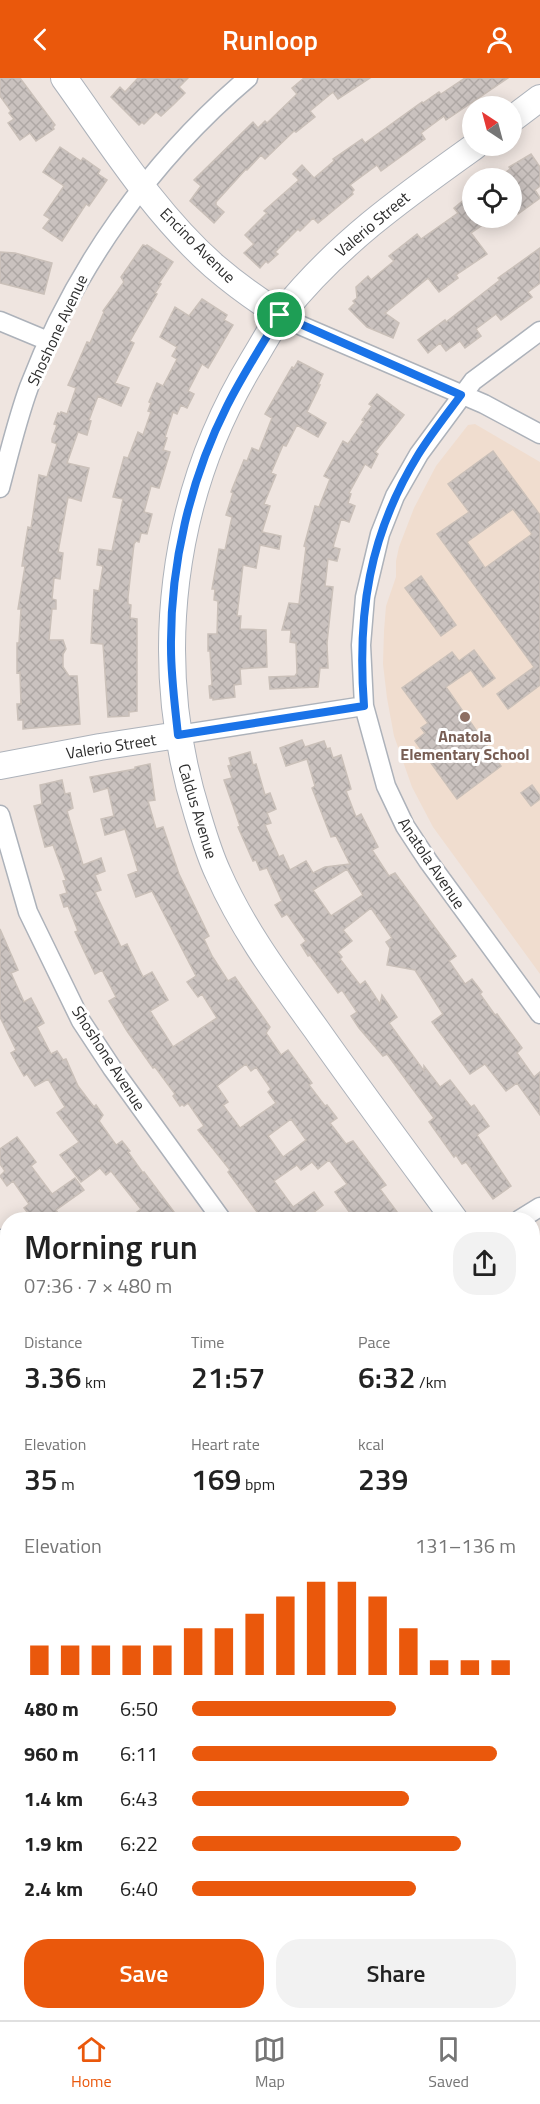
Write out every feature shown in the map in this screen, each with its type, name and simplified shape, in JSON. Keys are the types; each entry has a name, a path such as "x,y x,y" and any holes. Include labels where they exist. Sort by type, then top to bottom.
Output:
{"street":[{"name":"Encino Avenue","path":"63,78 143,187 176,226 213,265 248,293 280,315 495,409 540,434"},
{"name":"Shoshone Avenue","path":"0,488 22,408 48,341 83,272 143,187 196,128 248,78"},
{"path":"522,112 540,98"},
{"name":"Valerio Street","path":"280,315 348,241 382,213 462,155"},
{"name":"Caldus Avenue","path":"280,315 227,406 209,446 190,503 172,601 171,649 178,735 186,777 216,871 239,916 270,966 449,1212"},
{"path":"0,321 48,341"},
{"name":"Anatola Avenue","path":"540,331 473,381 419,453 395,496 380,534 364,606 361,645 364,706 386,786 405,826 540,1014"},
{"name":"Valerio Street","path":"0,766 88,749 364,706"},
{"name":"Shoshone Avenue","path":"0,815 28,912 81,1021 112,1068 216,1212"}],"shaded area":[{"name":"Anatola Elementary School","path":"475,424 540,462 540,974 433,827 412,787 394,736 387,698 383,664 384,631 386,606 396,577 399,547 414,508 436,466 468,425"}],"building":[{"path":"0,78 20,78 55,125 54,129 36,141 30,133 20,140 8,123 14,119 0,96"},
{"path":"138,78 188,78 179,87 185,93 173,105 161,116 156,112 144,124 142,122 139,125 111,97 120,87 125,92"},
{"path":"304,78 370,78 338,99 333,92 310,111 315,117 296,132 294,131 265,159 261,155 216,202 216,205 224,212 214,223 190,201 201,186 194,180 253,122 258,128 265,121 267,123 297,94 292,88"},
{"path":"465,78 508,78 481,96 462,96 462,109 446,120 444,116 421,133 425,139 381,171 377,165 350,185 354,190 353,194 318,223 313,218 300,231 298,229 275,252 278,254 268,263 266,261 260,268 244,253 254,244 245,235 267,213 264,211 299,180 293,174 302,165 314,178 334,161 333,159 362,139 365,143 422,102 439,92 441,94"},
{"path":"60,147 81,161 83,158 100,170 98,174 107,180 89,206 86,204 62,241 43,228 50,219 44,215 64,186 43,172"},
{"path":"531,154 540,167 540,186 535,190 540,198 522,211 522,168 509,167"},
{"path":"462,201 462,228 478,228 471,233 487,254 456,275 458,278 439,292 428,278 385,313 399,323 393,338 367,327 349,309 357,298 356,287 368,276 371,280 394,261 389,256 417,234 421,239 458,213 454,208"},
{"path":"143,245 147,245 173,262 159,283 161,284 155,293 157,294 130,341 134,343 115,383 129,388 121,406 98,396 89,420 91,421 87,435 78,432 67,463 89,468 81,501 68,497 58,552 63,553 60,579 54,578 52,599 56,600 56,609 52,609 49,640 63,640 66,649 63,654 63,667 69,676 77,676 80,724 23,729 23,720 18,720 17,704 21,704 20,672 17,673 17,643 19,643 21,609 18,609 25,566 22,566 24,551 28,527 31,528 39,475 47,477 57,444 52,442 57,425 54,424 58,413 67,414 76,388 68,385 87,342 90,343 103,311 124,282 121,277"},
{"path":"540,248 540,283 528,292 532,297 501,320 496,314 476,329 481,336 465,348 460,341 446,351 440,343 428,353 418,340 445,320 446,322 500,280 498,278"},
{"path":"0,252 15,253 52,263 44,294 0,283"},
{"path":"202,299 227,315 224,320 233,325 208,368 202,364 188,391 194,394 187,408 181,405 177,414 173,412 165,437 167,438 163,450 170,452 159,488 151,486 144,512 152,514 147,534 141,533 139,542 136,541 134,544 128,597 128,604 131,605 130,618 137,619 137,711 129,712 129,716 108,717 103,644 91,643 94,590 99,591 103,566 97,565 99,549 112,551 123,499 113,497 124,457 128,458 138,432 143,435 151,412 148,411 151,403 149,402 157,383 163,386 177,359 172,356 177,347 160,337 175,307 189,316"},
{"path":"298,361 323,374 307,412 326,423 318,437 297,425 286,446 283,445 271,473 276,475 264,504 270,506 262,532 281,536 279,549 260,545 256,568 243,565 237,616 241,616 240,629 266,630 267,667 240,669 241,684 234,685 235,697 213,700 210,698 209,686 212,685 208,634 217,634 218,601 214,600 215,589 212,589 219,549 225,550 232,517 226,515 233,493 231,492 244,460 247,461 252,448 259,451 272,418 265,414 292,367 294,368"},
{"path":"377,394 404,415 375,452 378,454 371,468 365,464 349,493 351,494 348,503 355,506 349,522 341,519 333,547 340,549 337,561 328,559 325,586 333,587 327,643 328,668 320,668 318,687 270,689 269,677 295,676 297,673 296,643 290,642 291,630 282,630 289,603 299,604 306,547 304,546 315,506 319,507 330,479 324,476 343,441 348,444 364,421 362,420 372,406 369,404"},
{"path":"493,451 540,515 540,685 508,709 497,694 534,667 437,534 469,512 448,484","holes":["513,509 532,534 485,568 467,542"]},
{"path":"421,576 456,625 441,636 405,588"},
{"path":"474,650 495,678 483,687 471,670 446,687 501,766 457,799 415,741 425,733 421,728 428,723 402,688 452,652 459,661"},
{"path":"302,740 305,747 324,741 327,749 330,748 333,758 341,755 351,789 346,791 356,817 361,814 378,847 372,850 389,876 395,873 456,956 449,961 465,984 472,979 495,1015 497,1014 522,1048 517,1053 534,1077 540,1072 540,1115 517,1083 506,1091 485,1064 470,1074 432,1022 443,1014 415,970 387,965 390,948 386,942 392,938 371,908 343,930 352,941 338,952 342,957 340,959 360,985 365,981 380,1004 382,995 397,1017 389,1023 424,1071 424,1066 440,1087 450,1080 471,1107 474,1105 489,1126 477,1135 511,1186 493,1199 466,1162 462,1164 456,1155 454,1157 429,1122 434,1118 387,1054 383,1056 359,1028 351,1016 357,1012 342,990 338,993 310,955 308,956 301,945 306,941 287,914 282,917 275,905 282,901 267,868 260,870 256,860 253,861 238,827 240,826 224,780 232,778 228,766 231,765 229,758 250,752 265,795 270,793 276,809 267,813 271,823 265,825 279,857 283,855 290,870 306,861 313,873 325,867 350,864 336,836 331,837 312,788 315,786 307,759 286,766 280,748","holes":["347,869 363,895 331,916 313,890"]},
{"path":"150,764 155,800 148,801 156,829 163,827 179,874 209,936 204,939 212,956 228,981 235,977 270,1027 266,1033 281,1055 288,1050 312,1083 309,1085 337,1118 330,1123 346,1144 353,1141 386,1185 380,1189 397,1212 349,1212 335,1192 347,1184 329,1160 318,1169 312,1162 301,1170 297,1165 274,1181 293,1207 314,1192 323,1205 314,1212 257,1212 228,1172 230,1170 198,1130 204,1126 188,1103 180,1106 173,1096 175,1094 155,1067 153,1068 109,1001 116,997 102,970 95,974 75,932 78,931 68,906 64,907 60,895 67,893 63,881 66,880 53,845 45,847 34,806 42,804 40,785 62,780 65,794 70,793 73,808 67,811 83,865 101,858 105,871 95,875 101,890 95,892 121,947 127,944 143,977 152,972 168,1000 150,1011 173,1047 217,1018 202,994 198,997 187,982 196,976 152,891 136,897 128,875 138,871 125,829 105,835 101,819 114,816 108,788 94,792 90,777 135,769 135,767","holes":["246,1064 251,1071 256,1067 271,1089 268,1092 276,1103 240,1128 223,1105 228,1102 217,1086","291,1119 306,1140 283,1157 268,1136"]},
{"path":"532,785 540,799 531,806 521,793"},
{"path":"0,929 18,970 11,973 24,1002 31,998 44,1023 37,1027 51,1054 57,1051 63,1060 66,1059 78,1086 103,1115 99,1121 116,1145 122,1141 143,1173 174,1212 137,1212 141,1209 111,1171 106,1175 100,1168 81,1182 60,1155 79,1142 57,1113 65,1107 48,1079 35,1086 27,1074 24,1076 11,1053 16,1050 0,1017"},
{"path":"17,1137 36,1162 31,1166 52,1194 75,1178 84,1190 56,1210 57,1212 27,1212 24,1208 29,1204 13,1181 7,1186 0,1176 5,1171 0,1164 0,1149"}],"place":[{"name":"Anatola Elementary School","path":"465,717"}],"route":[{"path":"280,315 461,395 419,453 395,496 380,534 365,597 361,645 364,706 178,735 171,649 172,601 190,503 209,446 227,406 280,315"}]}
